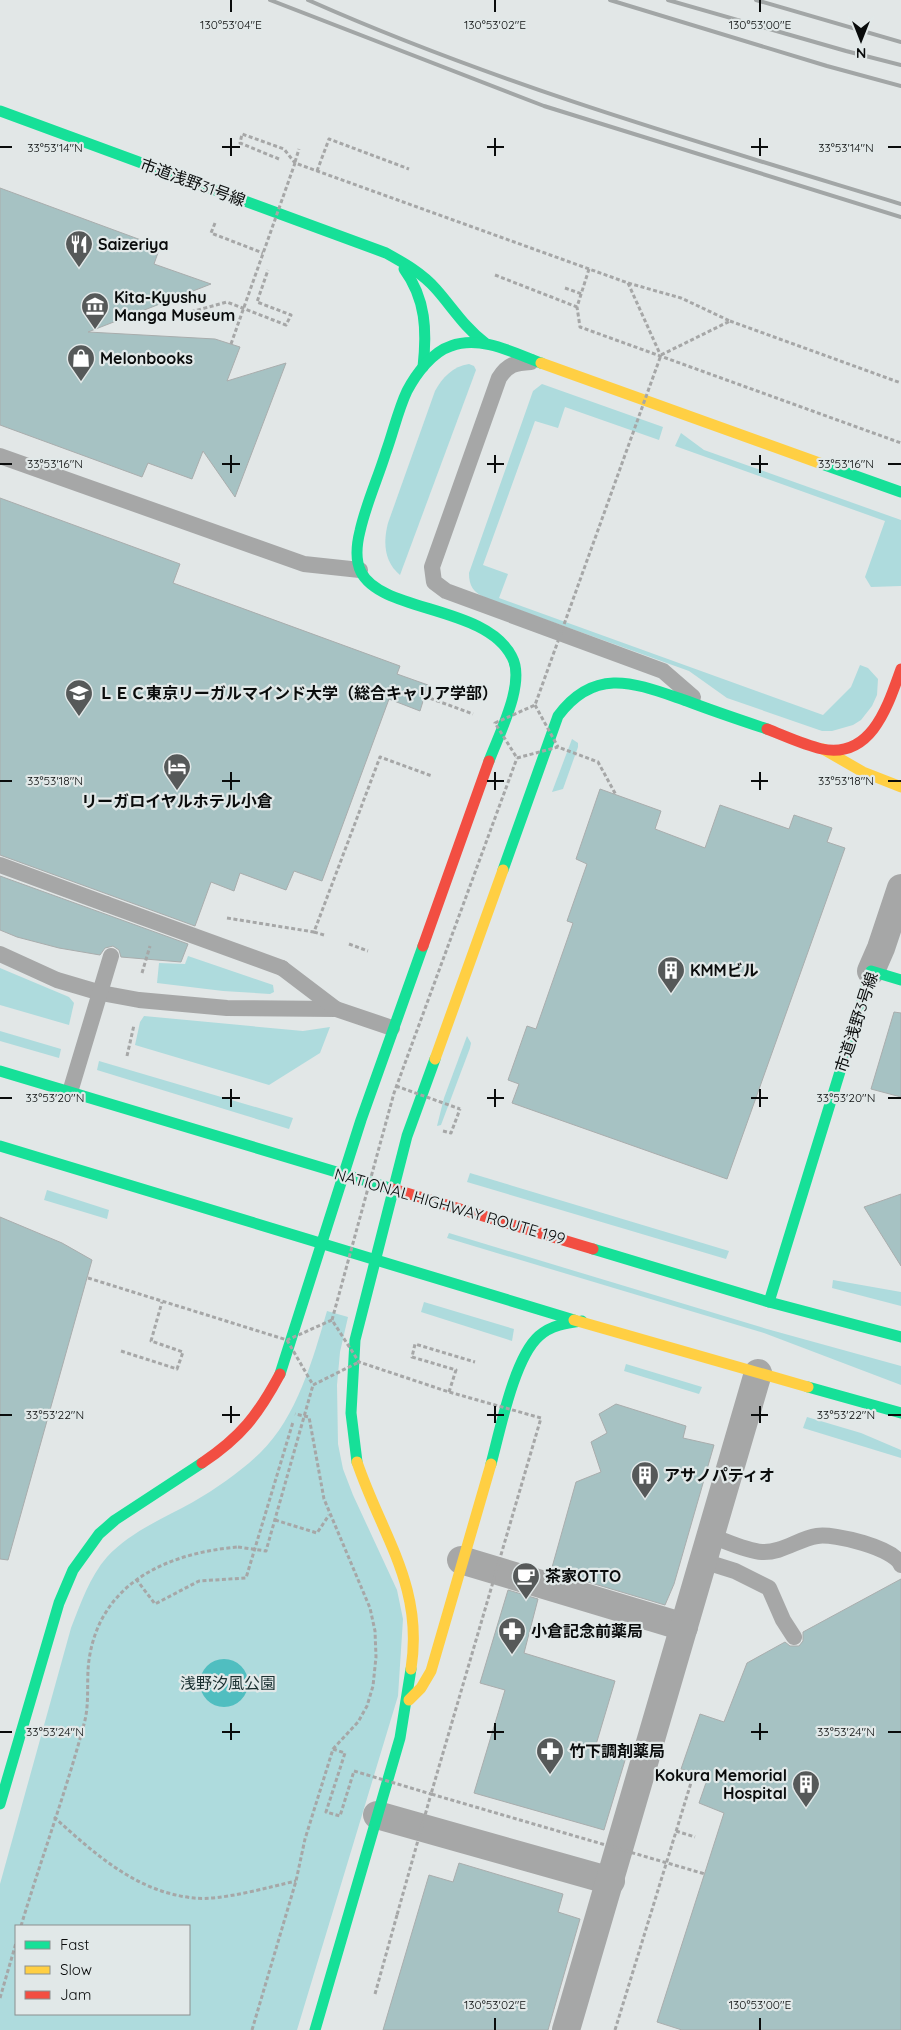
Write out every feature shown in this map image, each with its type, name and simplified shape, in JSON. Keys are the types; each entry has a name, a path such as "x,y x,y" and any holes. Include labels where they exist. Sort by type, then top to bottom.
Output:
{"main road":[{"name":"市道浅野31号線","path":"0,111 386,253 407,264 423,276 470,332 485,343"},
{"path":"386,253 412,279 420,294 425,316 423,367"},
{"path":"0,1804 59,1603 73,1570 100,1534 115,1520 219,1452 240,1434 261,1410 284,1367 343,1174 392,1028 517,683 512,656 502,643 486,631 463,620 371,586 360,570 358,550 360,530 407,392 423,367 430,359 452,345 485,343 901,492"},
{"path":"823,749 839,750 867,739 878,727 901,669"},
{"path":"315,2030 400,1738 413,1657 414,1627 409,1590 397,1554 366,1488 357,1461 352,1434 352,1381 355,1340 407,1136 558,716 565,706 577,695 590,687 619,682 635,683 823,749 863,772 901,787"},
{"path":"872,971 901,980"},
{"name":"市道浅野3号線","path":"769,1302 872,971"},
{"name":"NATIONAL HIGHWAY ROUTE 199","path":"0,1071 769,1302 901,1337"},
{"path":"0,1146 582,1322 901,1413"},
{"path":"406,1702 422,1688 430,1671 524,1354 535,1338 547,1329 564,1323 582,1322"}],"street":[{"name":"市道浅野3号線","path":"872,971 882,948 901,888"},
{"path":"566,2030 758,1373"},
{"path":"462,1560 684,1627"},
{"path":"377,1815 611,1881"}],"lane":[{"path":"535,362 514,363 506,367 499,378 432,567 434,582 446,591 663,671 704,707"},
{"path":"0,456 304,564 360,570"},
{"path":"0,865 282,968 336,1009"},
{"path":"0,954 57,980 101,993 139,1000 227,1008 336,1009 392,1028"},
{"path":"70,1092 111,956"},
{"path":"707,1548 761,1552 774,1551 818,1536 832,1536 883,1550 899,1559 901,1565"},
{"path":"707,1548 735,1571 769,1588 794,1637"}],"path":[{"path":"279,158 240,143 242,134 284,149 295,163 628,283 681,298 730,321 901,383"},
{"path":"317,171 329,139 409,169"},
{"path":"231,344 299,149"},
{"path":"216,220 211,233 263,253"},
{"path":"589,269 577,307 580,327 901,443"},
{"path":"172,317 227,302 286,325 291,315 257,302 268,270"},
{"path":"495,275 577,307"},
{"path":"628,283 661,355"},
{"path":"565,288 582,294"},
{"path":"495,723 535,705 661,355 730,321"},
{"path":"424,696 477,716"},
{"path":"535,705 558,746"},
{"path":"486,719 495,723 517,758"},
{"path":"517,758 558,746 598,762 616,795"},
{"path":"314,932 380,757 432,776"},
{"path":"375,1994 541,1418 449,1392 359,1362 332,1320 396,1086 517,758"},
{"path":"220,917 324,935"},
{"path":"141,982 143,968 152,942"},
{"path":"349,944 368,951"},
{"path":"127,1056 135,1022"},
{"path":"396,1086 460,1109 451,1133 442,1130 446,1121"},
{"path":"449,1112 453,1103"},
{"path":"88,1278 287,1340 332,1320"},
{"path":"121,1350 178,1369 183,1352 151,1341 162,1302"},
{"path":"21,1925 84,1722 88,1661 93,1637 105,1611 120,1592 136,1579 166,1562 186,1555 238,1547 266,1551 312,1385 287,1340"},
{"path":"449,1392 456,1370 412,1357 415,1344 475,1362"},
{"path":"312,1385 359,1362"},
{"path":"136,1579 155,1604 199,1581 246,1578 296,1413 309,1417 324,1499 329,1515 352,1562 370,1608 375,1631 376,1657 373,1686 367,1706 358,1722 334,1749 305,1839 296,1881 252,2030"},
{"path":"275,1520 317,1533 329,1515"},
{"path":"334,1749 345,1753 326,1812 340,1816 354,1772 705,1874"},
{"path":"615,2030 694,1773"},
{"path":"54,1816 102,1860 151,1888 195,1898 247,1892 296,1881"},
{"path":"676,1831 695,1837"},
{"path":"0,1998 15,1946"}],"green space":[{"path":"469,364 474,366 476,370 400,575 391,564 386,551 388,523 435,391 449,373 458,367"},
{"path":"542,384 663,427 659,440 565,407 558,428 535,421 483,565 508,574 499,598 823,715 851,687 860,665 868,668 878,679 877,695 872,706 861,720 853,725 832,731 822,731 727,698 689,671 486,598 475,591 470,582 469,573 533,391"},
{"path":"681,433 704,450 901,520 901,586 871,587 865,577 885,521 675,446"},
{"path":"572,739 578,743 578,747 563,789 552,792"},
{"path":"188,956 273,985 274,992 270,994 223,991 157,983 159,963 185,964"},
{"path":"0,968 69,997 74,1003 69,1025 0,1005"},
{"path":"144,1016 303,1031 330,1027 320,1053 269,1085 135,1045 140,1022"},
{"path":"0,1031 61,1049 59,1058 0,1041"},
{"path":"467,1036 471,1043 470,1048 441,1125 437,1126 444,1098"},
{"path":"99,1061 293,1118 289,1129 97,1070"},
{"path":"470,1173 729,1251 726,1259 467,1182"},
{"path":"47,1190 109,1210 107,1219 44,1200"},
{"path":"449,1233 767,1329 901,1366 901,1385 764,1333 447,1238"},
{"path":"833,1280 901,1292 901,1306 832,1288"},
{"path":"424,1302 514,1329 512,1341 421,1312"},
{"name":"浅野汐風公園","path":"327,1311 348,1317 340,1352 337,1385 338,1444 343,1469 353,1495 397,1590 403,1619 398,1696 297,2030 0,2030 0,1884 71,1628 86,1591 95,1573 107,1557 126,1540 211,1491 260,1453 273,1439 294,1405 309,1368"},
{"path":"626,1364 702,1387 699,1394 624,1371"},
{"path":"807,1417 861,1433 901,1450 901,1458 803,1428"}],"water":[{"path":"219,1659 229,1659 238,1663 244,1669 247,1674 247,1692 238,1703 229,1707 219,1707 210,1703 204,1697 200,1688 200,1678 204,1669 210,1663"}],"building":[{"path":"0,188 160,247 154,264 211,284 88,332 215,339 240,347 227,381 286,363 235,497 203,451 192,479 148,463 142,477 0,425"},
{"name":"リーガロイヤルホテル小倉","path":"0,498 180,564 173,583 400,666 397,674 428,685 420,711 389,699 322,881 294,871 286,890 240,873 234,891 211,882 195,926 0,855"},
{"name":"KMMビル","path":"600,789 661,811 655,829 705,848 720,805 789,829 794,815 832,828 827,842 845,848 727,1179 512,1103 519,1084 508,1080 527,1026 536,1029 573,923 567,921 587,864 576,859"},
{"path":"0,876 188,944 181,962 121,957 119,950 113,946 105,948 100,955 59,948 17,937 0,930"},
{"path":"894,1012 901,1013 901,1097 871,1089"},
{"path":"901,1194 901,1266 864,1207"},
{"path":"0,1217 62,1243 92,1260 8,1560 0,1559"},
{"name":"アサノパティオ","path":"616,1404 686,1426 683,1438 714,1445 674,1584 665,1605 551,1571 576,1482 601,1472 591,1442 607,1433 599,1414"},
{"name":"Kokura Memorial Hospital","path":"901,1579 901,2030 682,2030 657,2022 724,1813 699,1803 708,1777 681,1769 700,1714 724,1722 747,1663 785,1642 790,1646 799,1646 803,1641 803,1632"},
{"path":"508,1590 538,1599 524,1653 615,1681 595,1748 626,1757 604,1830 474,1793 505,1690 480,1683"},
{"path":"459,1863 563,1894 558,1912 580,1919 548,2030 383,2030 429,1875 453,1882"}],"railway":[{"path":"270,0 544,106 901,217"},
{"path":"308,0 380,31 527,86 676,135 901,204"},
{"path":"610,0 827,66 901,86"},
{"path":"668,0 901,65"},
{"path":"756,0 901,42"}],"traffic: fast":[{"path":"0,111 386,253 425,278 465,324 485,343"},
{"path":"404,269 417,292 421,304 425,328 423,367"},
{"path":"489,761 514,694 516,680 512,657 499,640 480,628 458,618 390,595 372,585 359,567 357,557 358,541 365,511 404,398 415,378 431,358 451,346 462,343 474,343 509,350 541,363"},
{"path":"822,464 901,492"},
{"path":"503,870 558,716 572,700 587,690 602,684 634,685 651,689 767,729"},
{"path":"280,1374 361,1120 423,946"},
{"path":"769,1302 871,971 901,980"},
{"path":"357,1462 351,1413 355,1340 407,1136 435,1059"},
{"path":"0,1071 393,1189"},
{"path":"0,1146 574,1320"},
{"path":"593,1249 769,1302 901,1337"},
{"path":"491,1464 515,1377 530,1346 549,1329 582,1321"},
{"path":"808,1387 901,1413"},
{"path":"0,1804 59,1603 73,1570 99,1534 115,1520 202,1463"},
{"path":"315,2030 400,1738 411,1669"}],"traffic: slow":[{"path":"541,363 822,464"},
{"path":"823,749 863,772 901,787"},
{"path":"435,1059 503,870"},
{"path":"574,1320 808,1387"},
{"path":"357,1462 398,1562 406,1587 412,1612 411,1669"},
{"path":"409,1700 421,1688 431,1671 491,1464"}],"traffic: jam":[{"path":"767,729 801,743 822,749 839,750 854,746 866,738 883,713 901,669"},
{"path":"423,946 489,761"},
{"path":"393,1189 593,1249"},
{"path":"202,1463 228,1444 247,1424 264,1402 280,1374"}],"place":[{"name":"Saizeriya","path":"79,268"},
{"name":"Kita-Kyushu Manga Museum","path":"95,330"},
{"name":"Melonbooks","path":"81,382"},
{"name":"ＬＥＣ東京リーガルマインド大学（総合キャリア学部）","path":"79,717"},
{"name":"リーガロイヤルホテル小倉","path":"177,791"},
{"name":"KMMビル","path":"671,994"},
{"name":"アサノパティオ","path":"645,1499"},
{"name":"茶家OTTO","path":"526,1600"},
{"name":"小倉記念前薬局","path":"512,1655"},
{"name":"竹下調剤薬局","path":"550,1775"},
{"name":"Kokura Memorial Hospital","path":"806,1808"}]}
